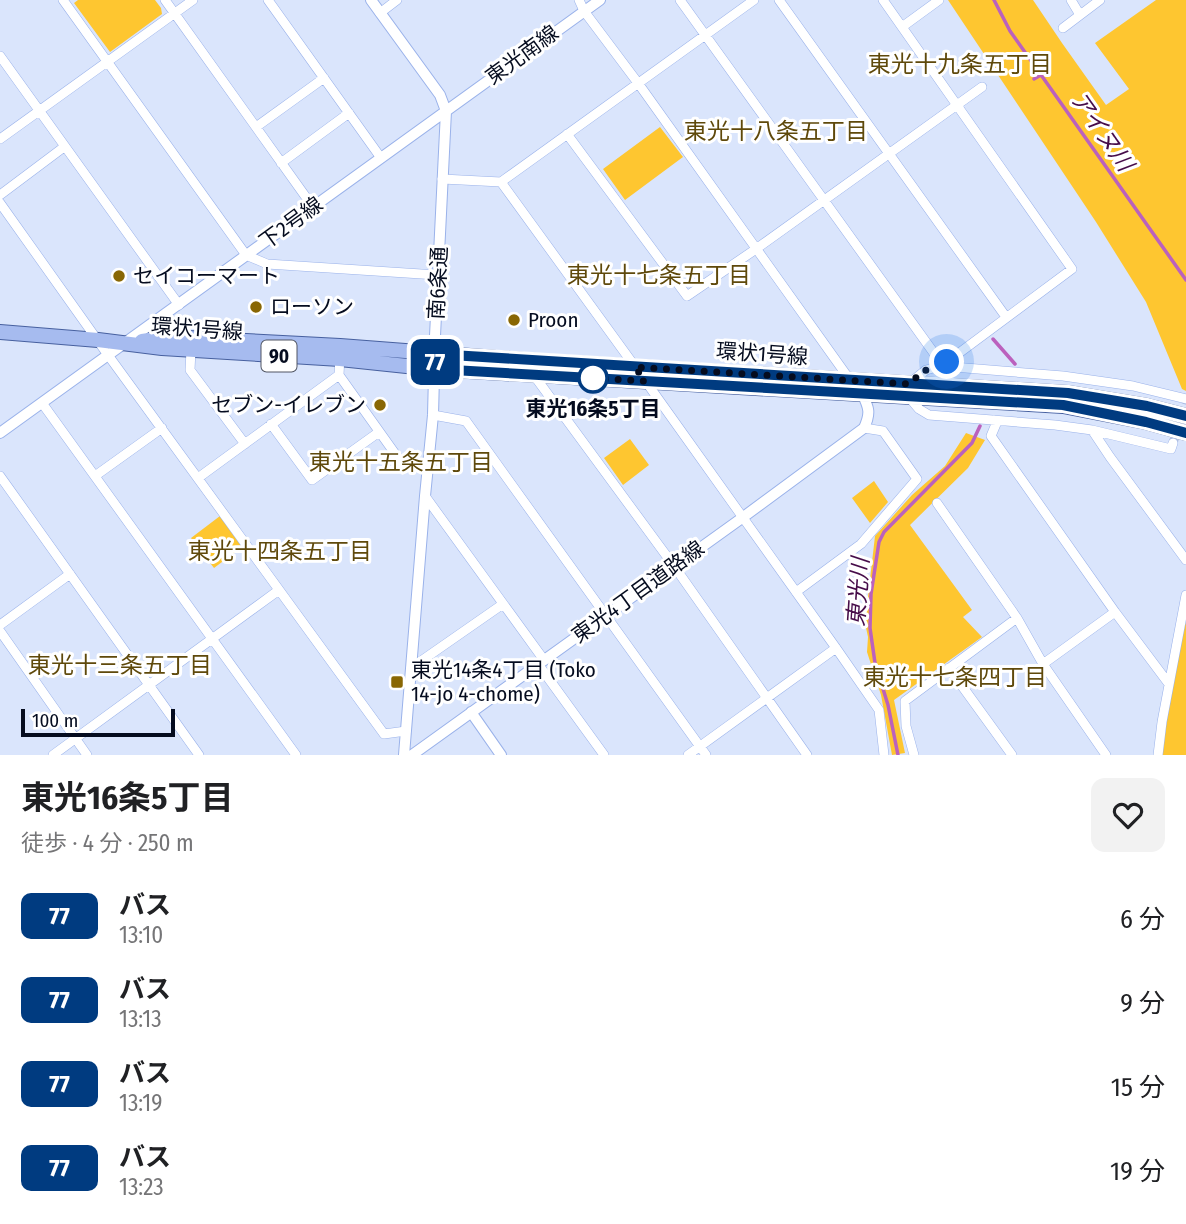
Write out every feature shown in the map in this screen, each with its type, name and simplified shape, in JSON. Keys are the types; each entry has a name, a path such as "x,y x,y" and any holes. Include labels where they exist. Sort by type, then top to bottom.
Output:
{"main road":[{"name":"環状1号線","path":"0,332 191,350 340,353"},
{"name":"環状1号線","path":"124,344 169,337 435,362 534,368 645,381 862,393 908,390 1068,393 1147,406 1186,416"},
{"name":"環状1号線","path":"534,368 635,367 850,381 908,390 1063,405 1186,433"}],"street":[{"path":"64,0 246,255 267,264 437,275"},
{"path":"165,0 313,207"},
{"path":"0,139 193,0"},
{"path":"268,0 381,158"},
{"path":"371,0 440,95 446,111"},
{"path":"380,13 397,0"},
{"path":"579,0 584,11 639,83 850,381 862,393 869,409 863,428 883,431 917,479 861,544 796,592"},
{"name":"東光南線","path":"446,111 600,0"},
{"path":"680,0 941,366"},
{"path":"442,179 501,182 754,0"},
{"path":"779,0 1006,317"},
{"path":"883,0 1072,269 941,366"},
{"path":"902,27 939,0"},
{"path":"1071,0 1080,15"},
{"path":"1063,28 1100,0"},
{"path":"0,56 179,304"},
{"path":"256,127 324,78"},
{"path":"567,134 687,296 982,87"},
{"name":"下2号線","path":"0,433 446,111"},
{"name":"南6条通","path":"404,755 433,415 446,111"},
{"path":"281,163 349,113"},
{"path":"0,195 64,147"},
{"path":"501,182 879,710 884,755"},
{"path":"0,203 384,734 406,731"},
{"path":"191,350 190,370 244,444"},
{"path":"340,353 339,375 401,462 428,467"},
{"path":"1172,446 1092,430 929,415 919,409 908,390 926,370 941,366 1063,376 1133,386 1186,401"},
{"path":"534,368 807,755"},
{"path":"198,478 339,375"},
{"path":"41,403 296,755"},
{"path":"433,415 466,421 706,755"},
{"path":"994,420 996,424 990,436 1169,684"},
{"path":"271,424 312,480 379,432"},
{"path":"95,476 162,428"},
{"name":"東光4丁目道路線","path":"412,755 863,428"},
{"path":"1092,430 1186,560"},
{"path":"0,476 198,755"},
{"path":"425,496 503,604 604,755"},
{"path":"937,503 1017,618 1043,664 1106,755"},
{"path":"0,625 70,574"},
{"path":"53,755 279,590"},
{"path":"1158,755 1186,595"},
{"path":"411,668 503,604"},
{"path":"1043,664 1115,612"},
{"path":"914,755 906,726 905,701 1017,618"},
{"path":"0,631 87,755"},
{"path":"688,755 836,648"},
{"path":"949,668 1012,755"},
{"path":"471,712 501,755"}],"shaded area":[{"path":"78,0 155,0 162,14 110,52 74,3"},
{"path":"948,0 1033,0 1106,105 1129,89 1095,43 1156,0 1186,0 1186,391 1182,389 1146,302"},
{"path":"660,127 683,157 625,200 603,169"},
{"path":"966,433 985,440 968,468 910,525 972,610 963,617 982,637 894,700 905,753 892,755 881,695 867,652 865,623 875,536 912,495 945,466"},
{"path":"630,439 649,465 623,485 604,458"},
{"path":"874,481 888,502 870,523 852,498"},
{"path":"220,516 242,547 214,568 191,538"},
{"path":"1186,621 1186,755 1162,755 1172,683"}],"waterway":[{"name":"アイヌ川","path":"994,0 1010,31 1186,280"},
{"name":"東光川","path":"1034,79 1041,75"},
{"name":"東光川","path":"993,339 1015,364"},
{"name":"東光川","path":"898,755 888,705 875,663 870,628 871,594 879,542 884,532 972,443 980,426"}],"tunnel":[{"path":"1173,443 1186,402"}],"bus line":[{"name":"77","path":"1186,416 1147,406 1068,393 435,354 435,369 1063,405 1186,433"}],"place":[{"name":"セイコーマート","path":"119,276"},
{"name":"ローソン","path":"256,307"},
{"name":"Proon","path":"514,320"},
{"name":"東光16条5丁目","path":"593,378"},
{"name":"セブン-イレブン","path":"380,405"},
{"name":"東光14条4丁目 (Toko 14-jo 4-chome)","path":"397,682"}],"district":[{"name":"東光十九条五丁目","path":"960,64"},
{"name":"東光十八条五丁目","path":"776,131"},
{"name":"東光十七条五丁目","path":"659,275"},
{"name":"東光十五条五丁目","path":"401,462"},
{"name":"東光十四条五丁目","path":"280,551"},
{"name":"東光十三条五丁目","path":"120,665"},
{"name":"東光十七条四丁目","path":"955,677"}],"route":[{"path":"593,378 645,381 635,367 908,384 926,370 947,362"}]}
